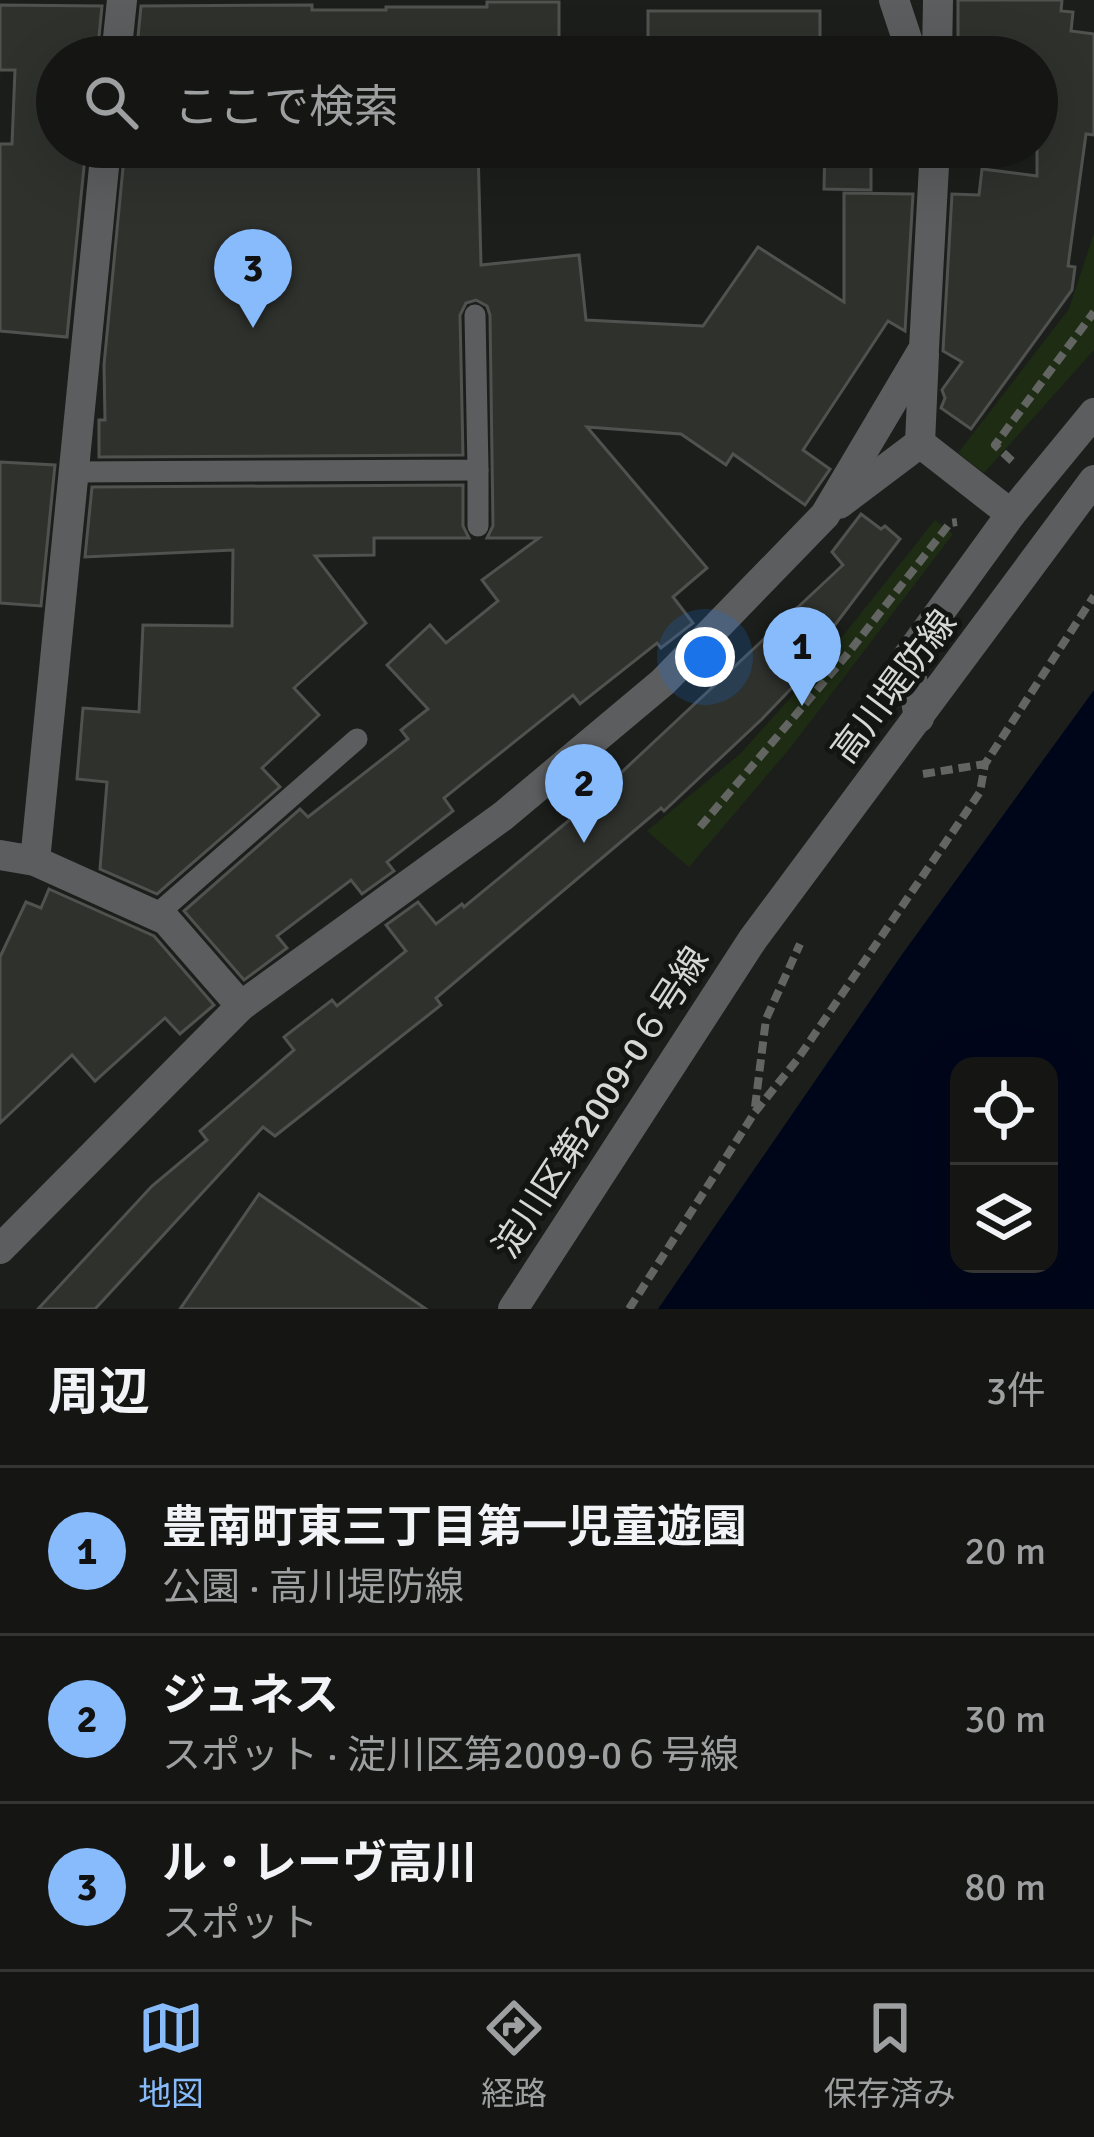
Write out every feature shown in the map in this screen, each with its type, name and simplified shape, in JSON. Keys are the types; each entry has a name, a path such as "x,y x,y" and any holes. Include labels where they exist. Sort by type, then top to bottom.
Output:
{"street":[{"path":"118,36 122,0"},
{"path":"894,0 907,36"},
{"path":"937,36 938,0"},
{"path":"35,860 104,168"},
{"path":"920,442 934,168"},
{"path":"825,514 924,348"},
{"path":"919,718 908,656 1011,514 1094,412"},
{"path":"920,442 1011,514"},
{"path":"0,1249 242,1006 503,816 592,742 663,682 825,514 920,442"},
{"name":"高川堤防線","path":"753,939 1094,480"},
{"path":"0,855 35,860 166,920 242,1006"},
{"name":"淀川区第2009-0６号線","path":"513,1309 753,939"}],"lane":[{"path":"475,315 478,526"},
{"path":"71,472 478,470"},
{"path":"155,916 357,739"}],"path":[{"path":"1013,463 995,445 1094,312"},
{"path":"700,827 846,656 950,523 1011,514"},
{"path":"628,1309 755,1112 797,1060 980,791 985,764 1094,596"},
{"path":"923,774 985,764"},
{"path":"755,1112 766,1019 803,938"}],"green space":[{"path":"1094,233 1094,350 984,473 958,453 1069,309"},
{"path":"935,520 953,534 791,747 689,867 647,831 740,754 819,666"}],"water":[{"path":"1094,690 1094,1309 658,1309 903,953"}],"building":[{"path":"958,0 1062,0 1061,11 1073,12 1071,31 1094,34 1094,135 1086,134 1068,266 1075,267 1072,290 971,429 941,408 942,390 962,362 943,351 952,194 979,195 982,169 1037,176 1037,168 1058,168 1058,36 958,36"},
{"path":"487,2 559,2 559,36 138,36 141,6 487,7"},
{"path":"0,5 102,6 99,36 36,36 36,168 84,168 67,337 0,331 0,144 12,144 15,70 0,70"},
{"path":"648,11 820,11 820,36 648,36"},
{"path":"123,168 479,168 481,265 579,255 586,320 703,326 758,247 844,302 844,193 913,194 905,331 888,321 803,450 830,469 805,505 733,454 726,465 681,434 587,427 707,568 673,597 693,623 661,648 657,643 580,704 573,695 444,798 453,811 387,862 394,871 362,894 351,880 277,936 287,948 244,980 184,911 300,809 308,817 408,739 401,730 428,709 387,665 430,625 446,643 498,601 482,580 539,538 487,538 493,526 490,315 487,306 476,300 466,303 460,315 463,455 99,457 99,420 105,420 104,365"},
{"path":"824,168 871,168 871,190 824,189"},
{"path":"0,462 55,465 41,606 0,603"},
{"path":"463,485 463,526 469,538 374,538 374,555 315,556 366,623 294,688 319,715 262,768 280,787 157,894 100,869 107,782 77,779 83,708 139,712 143,625 232,626 233,550 85,557 92,487"},
{"path":"861,514 900,539 803,667 808,671 762,719 664,811 661,808 436,998 441,1005 275,1136 263,1127 95,1309 38,1309 152,1186 207,1140 200,1131 294,1050 284,1037 332,1000 337,1006 406,951 386,925 418,902 436,924 462,904 464,907 578,813 843,565 832,552"},
{"path":"49,889 154,936 214,1005 180,1034 165,1018 95,1081 72,1055 0,1123 0,957 26,902 41,908"},
{"path":"259,1194 426,1309 180,1309"}],"place":[{"name":"ル・レーヴ高川","path":"253,328"},
{"name":"豊南町東三丁目第一児童遊園","path":"802,706"},
{"name":"ジュネス","path":"584,843"}]}
